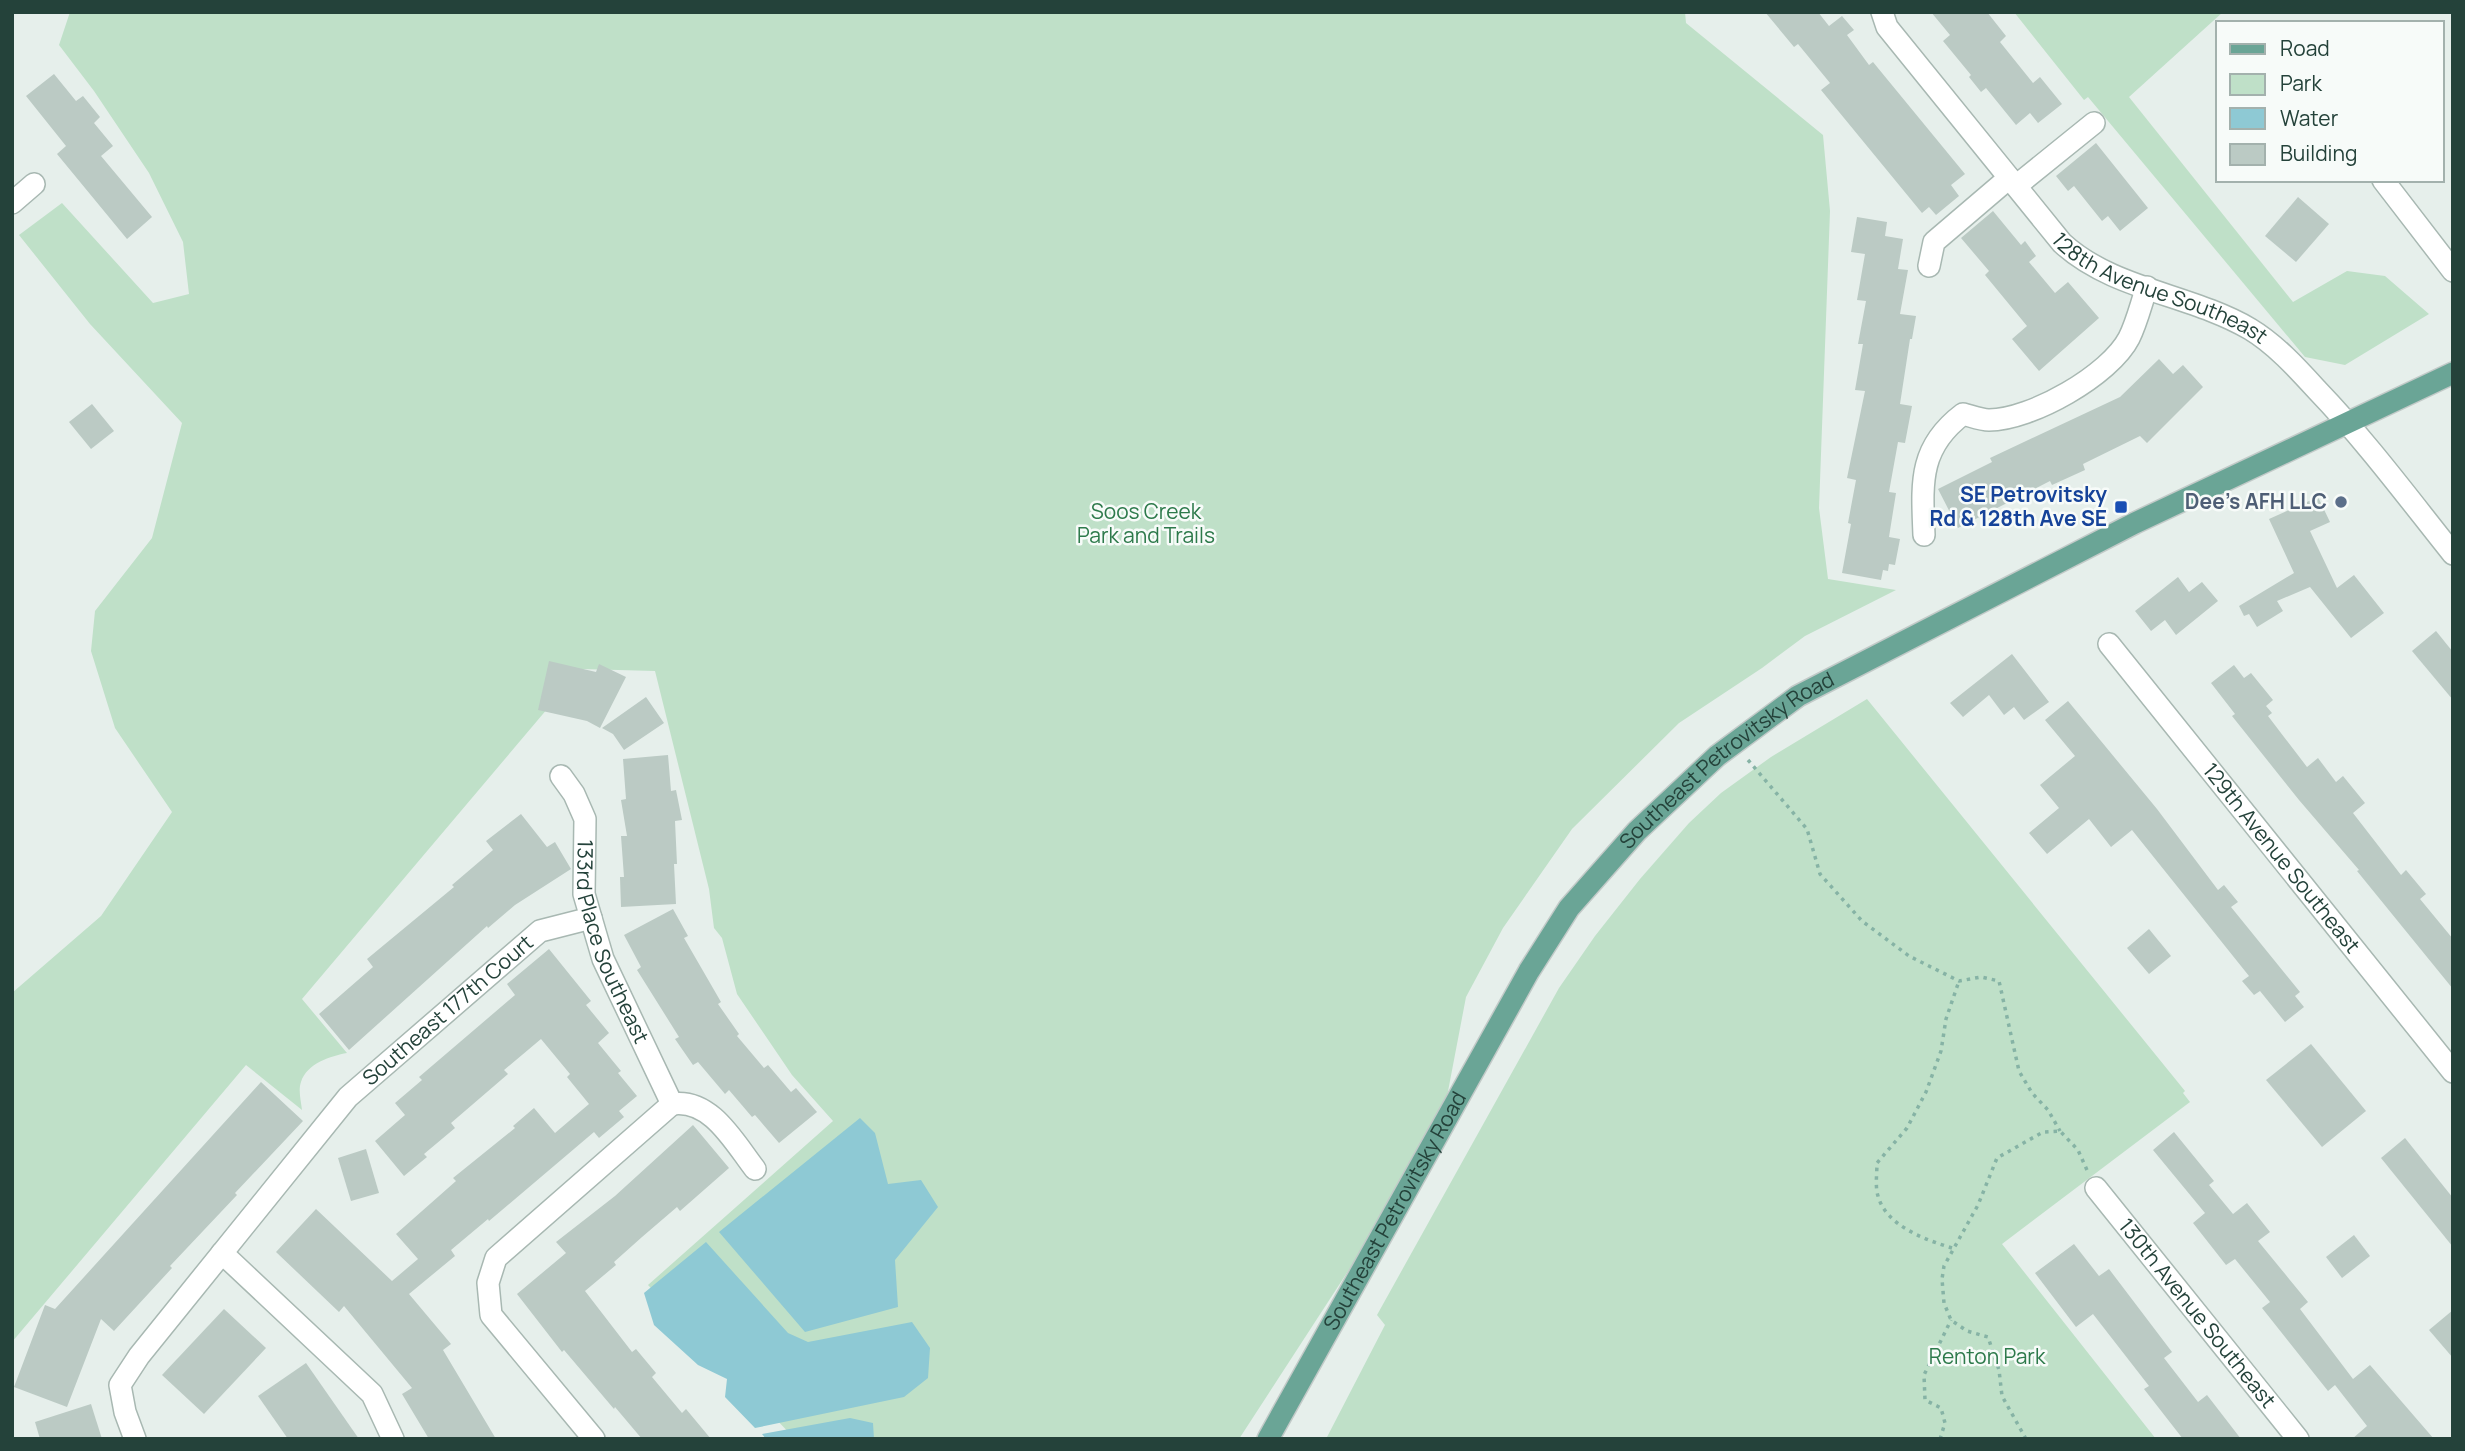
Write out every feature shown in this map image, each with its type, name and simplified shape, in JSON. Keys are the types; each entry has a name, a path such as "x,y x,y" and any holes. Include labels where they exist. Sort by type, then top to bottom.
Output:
{"main road":[{"name":"Southeast Petrovitsky Road","path":"1268,1439 1529,971 1569,908 1637,831 1734,742 1798,696 2135,523 2453,373"}],"street":[{"name":"128th Avenue Southeast","path":"1882,12 1888,27 2062,243 2094,267 2200,306 2251,330 2292,363 2349,423 2453,554"},
{"path":"1929,266 1934,242 2094,123"},
{"path":"2385,182 2453,271"},
{"path":"12,203 34,184"},
{"path":"1924,535 1922,480 1931,449 1948,426 1963,414 1989,420 2023,414 2087,382 2109,364 2128,339 2147,287"},
{"name":"129th Avenue Southeast","path":"2109,644 2453,1072"},
{"name":"133rd Place Southeast","path":"561,775 574,793 585,819 583,894 603,959 672,1104"},
{"name":"Southeast 177th Court","path":"135,1439 125,1412 120,1385 139,1356 348,1097 540,931 591,918"},
{"path":"594,1439 491,1315 488,1283 496,1258 672,1104 697,1106 711,1116 755,1169"},
{"name":"130th Avenue Southeast","path":"2096,1188 2298,1439"},
{"path":"222,1253 372,1394 393,1439"}],"path":[{"path":"1734,742 1807,828 1820,874 1837,895 1883,938 1909,956 1959,981 1981,977 1999,981 2019,1071 2032,1093 2049,1110 2060,1131 2078,1150 2096,1188"},
{"path":"1952,1248 1926,1240 1889,1216 1878,1196 1877,1163 1907,1128 1926,1092 1941,1051 1946,1019 1959,981"},
{"path":"2026,1439 2002,1396 1999,1370 1988,1338 1967,1331 1951,1320 1944,1304 1942,1279 1952,1248 1978,1205 1997,1158 2043,1132 2060,1131"},
{"path":"1940,1439 1945,1423 1941,1408 1925,1400 1924,1375 1951,1320"}],"green space":[{"name":"Soos Creek Park and Trails","path":"70,12 1685,12 1686,23 1823,135 1830,211 1819,508 1828,579 1896,590 1805,636 1679,723 1572,829 1503,928 1466,997 1441,1128 1239,1439 795,1439 648,1285 833,1121 792,1075 737,994 722,938 714,928 709,889 655,671 581,669 302,999 347,1053 314,1065 304,1075 300,1088 302,1110 246,1065 12,1342 12,993 101,916 172,812 115,728 91,651 95,611 152,538 182,423 90,324 19,235 62,203 153,303 189,294 183,242 149,173 94,91 59,45"},
{"path":"2014,12 2223,12 2129,97 2293,302 2347,271 2385,276 2429,314 2345,365 2305,357 2088,97 2084,100"},
{"name":"Renton Park","path":"1867,699 2185,1091 2183,1093 2190,1102 2002,1244 2156,1439 1326,1439 1385,1325 1377,1315 1559,988 1595,936 1689,823 1721,793 1771,757"}],"water":[{"path":"860,1118 875,1133 888,1184 921,1180 938,1207 895,1260 898,1307 805,1332 719,1232"},
{"path":"706,1242 788,1333 808,1342 912,1322 930,1348 928,1378 904,1397 755,1428 725,1397 727,1379 698,1365 654,1325 644,1293"},
{"path":"850,1418 873,1423 874,1439 766,1439 762,1434"}],"building":[{"path":"1765,12 1818,12 1829,26 1842,16 1854,30 1847,35 1869,65 1873,62 1965,174 1951,185 1959,196 1936,215 1929,207 1922,213 1821,90 1830,83 1798,44 1794,47"},
{"path":"1931,12 1987,12 2006,36 2000,42 2033,83 2040,77 2062,104 2038,123 2030,113 2016,125 1986,88 1981,92 1969,77 1971,75 1943,41 1950,35"},
{"path":"54,74 76,101 83,96 100,117 94,123 113,146 101,156 152,217 127,239 57,154 66,146 26,96"},
{"path":"2096,143 2148,208 2120,231 2108,216 2102,221 2074,186 2068,191 2056,176"},
{"path":"2298,197 2329,224 2296,262 2265,236"},
{"path":"1993,211 2021,245 2025,241 2036,256 2029,262 2055,293 2068,282 2099,318 2039,371 2012,339 2027,326 1985,275 1989,271 1961,238"},
{"path":"1857,217 1887,222 1885,236 1903,239 1898,269 1908,270 1900,314 1916,316 1900,404 1912,406 1905,443 1898,442 1889,492 1896,493 1889,537 1900,539 1895,565 1889,564 1888,571 1883,570 1881,580 1842,573 1856,480 1847,478 1865,391 1855,390 1863,344 1858,344 1866,301 1857,300 1865,254 1851,252"},
{"path":"2159,359 2173,374 2183,365 2203,387 2147,443 2140,436 2083,464 2085,470 2052,485 2050,481 1958,528 1938,489 1992,462 1990,458 2120,397"},
{"path":"92,404 114,431 91,449 69,422"},
{"path":"2318,497 2330,522 2310,531 2337,588 2354,575 2384,613 2351,638 2310,587 2277,601 2283,611 2257,627 2249,614 2244,616 2239,606 2294,573 2269,519"},
{"path":"2178,577 2189,592 2202,582 2218,601 2176,635 2165,620 2151,631 2135,611"},
{"path":"2436,631 2453,652 2453,700 2412,651"},
{"path":"2012,654 2049,702 2024,720 2014,707 2004,715 1989,695 1963,717 1950,703"},
{"path":"549,661 596,672 599,664 626,677 600,728 587,721 538,710"},
{"path":"2234,665 2244,678 2251,673 2273,700 2266,706 2272,713 2268,716 2307,767 2318,758 2336,782 2343,776 2365,803 2353,813 2401,875 2406,870 2426,894 2420,899 2453,939 2453,989 2232,716 2235,714 2211,683"},
{"path":"646,697 664,723 624,750 613,734 602,728"},
{"path":"2068,701 2157,809 2218,890 2224,885 2238,902 2231,907 2300,992 2295,996 2304,1007 2285,1022 2260,991 2254,995 2242,981 2249,976 2132,830 2111,847 2089,819 2047,854 2029,833 2059,808 2040,785 2075,756 2045,720"},
{"path":"668,755 671,791 676,790 682,820 675,821 676,904 621,907 620,877 624,877 621,836 627,836 621,800 626,799 623,759"},
{"path":"521,814 547,847 555,842 571,869 515,905 488,928 487,926 349,1050 319,1014 373,967 367,959 454,887 452,885 493,850 486,841"},
{"path":"673,909 688,936 684,938 721,1002 718,1004 739,1034 737,1036 764,1068 768,1065 791,1092 796,1088 817,1112 779,1143 729,1090 725,1094 698,1062 693,1065 675,1039 679,1037 637,970 641,967 624,935"},
{"path":"2149,929 2171,956 2149,974 2127,948"},
{"path":"549,949 591,1001 586,1005 609,1033 598,1043 637,1096 619,1111 624,1117 599,1138 594,1132 489,1221 488,1219 451,1250 455,1256 409,1294 451,1344 443,1350 496,1439 429,1439 402,1394 412,1388 344,1306 339,1312 276,1252 316,1209 392,1281 418,1259 396,1234 456,1181 453,1178 515,1128 513,1126 534,1108 555,1133 589,1104 567,1077 570,1074 541,1039 504,1070 508,1074 451,1123 455,1128 424,1154 427,1157 404,1176 375,1141 405,1115 395,1103 422,1080 419,1077 515,995 507,984"},
{"path":"2311,1044 2366,1111 2322,1147 2266,1080"},
{"path":"261,1082 303,1121 235,1193 237,1195 114,1331 101,1319 67,1407 14,1387 45,1305 55,1309"},
{"path":"693,1125 729,1168 680,1211 677,1207 585,1291 632,1352 636,1349 656,1373 652,1377 682,1413 686,1409 711,1439 642,1439 564,1350 562,1352 517,1294 566,1253 556,1242 615,1196"},
{"path":"2174,1132 2214,1181 2209,1185 2233,1214 2247,1203 2270,1232 2258,1241 2308,1302 2300,1309 2353,1379 2370,1365 2434,1439 2352,1439 2367,1426 2335,1385 2328,1391 2262,1308 2270,1302 2235,1259 2226,1265 2193,1223 2205,1213 2153,1150"},
{"path":"2405,1138 2453,1198 2453,1247 2381,1158"},
{"path":"366,1149 379,1193 351,1201 338,1158"},
{"path":"2354,1235 2370,1256 2342,1278 2326,1257"},
{"path":"2074,1244 2099,1276 2109,1269 2172,1352 2164,1358 2198,1402 2207,1395 2241,1439 2183,1439 2144,1389 2149,1386 2093,1314 2076,1327 2035,1273"},
{"path":"224,1309 266,1348 204,1414 162,1375"},
{"path":"2453,1310 2453,1358 2429,1330"},
{"path":"306,1363 359,1439 288,1439 258,1396"},
{"path":"91,1404 102,1439 40,1439 35,1422"}],"place":[{"name":"Dee's AFH LLC","path":"2341,502"},
{"name":"SE Petrovitsky Rd & 128th Ave SE","path":"2121,507"}]}
